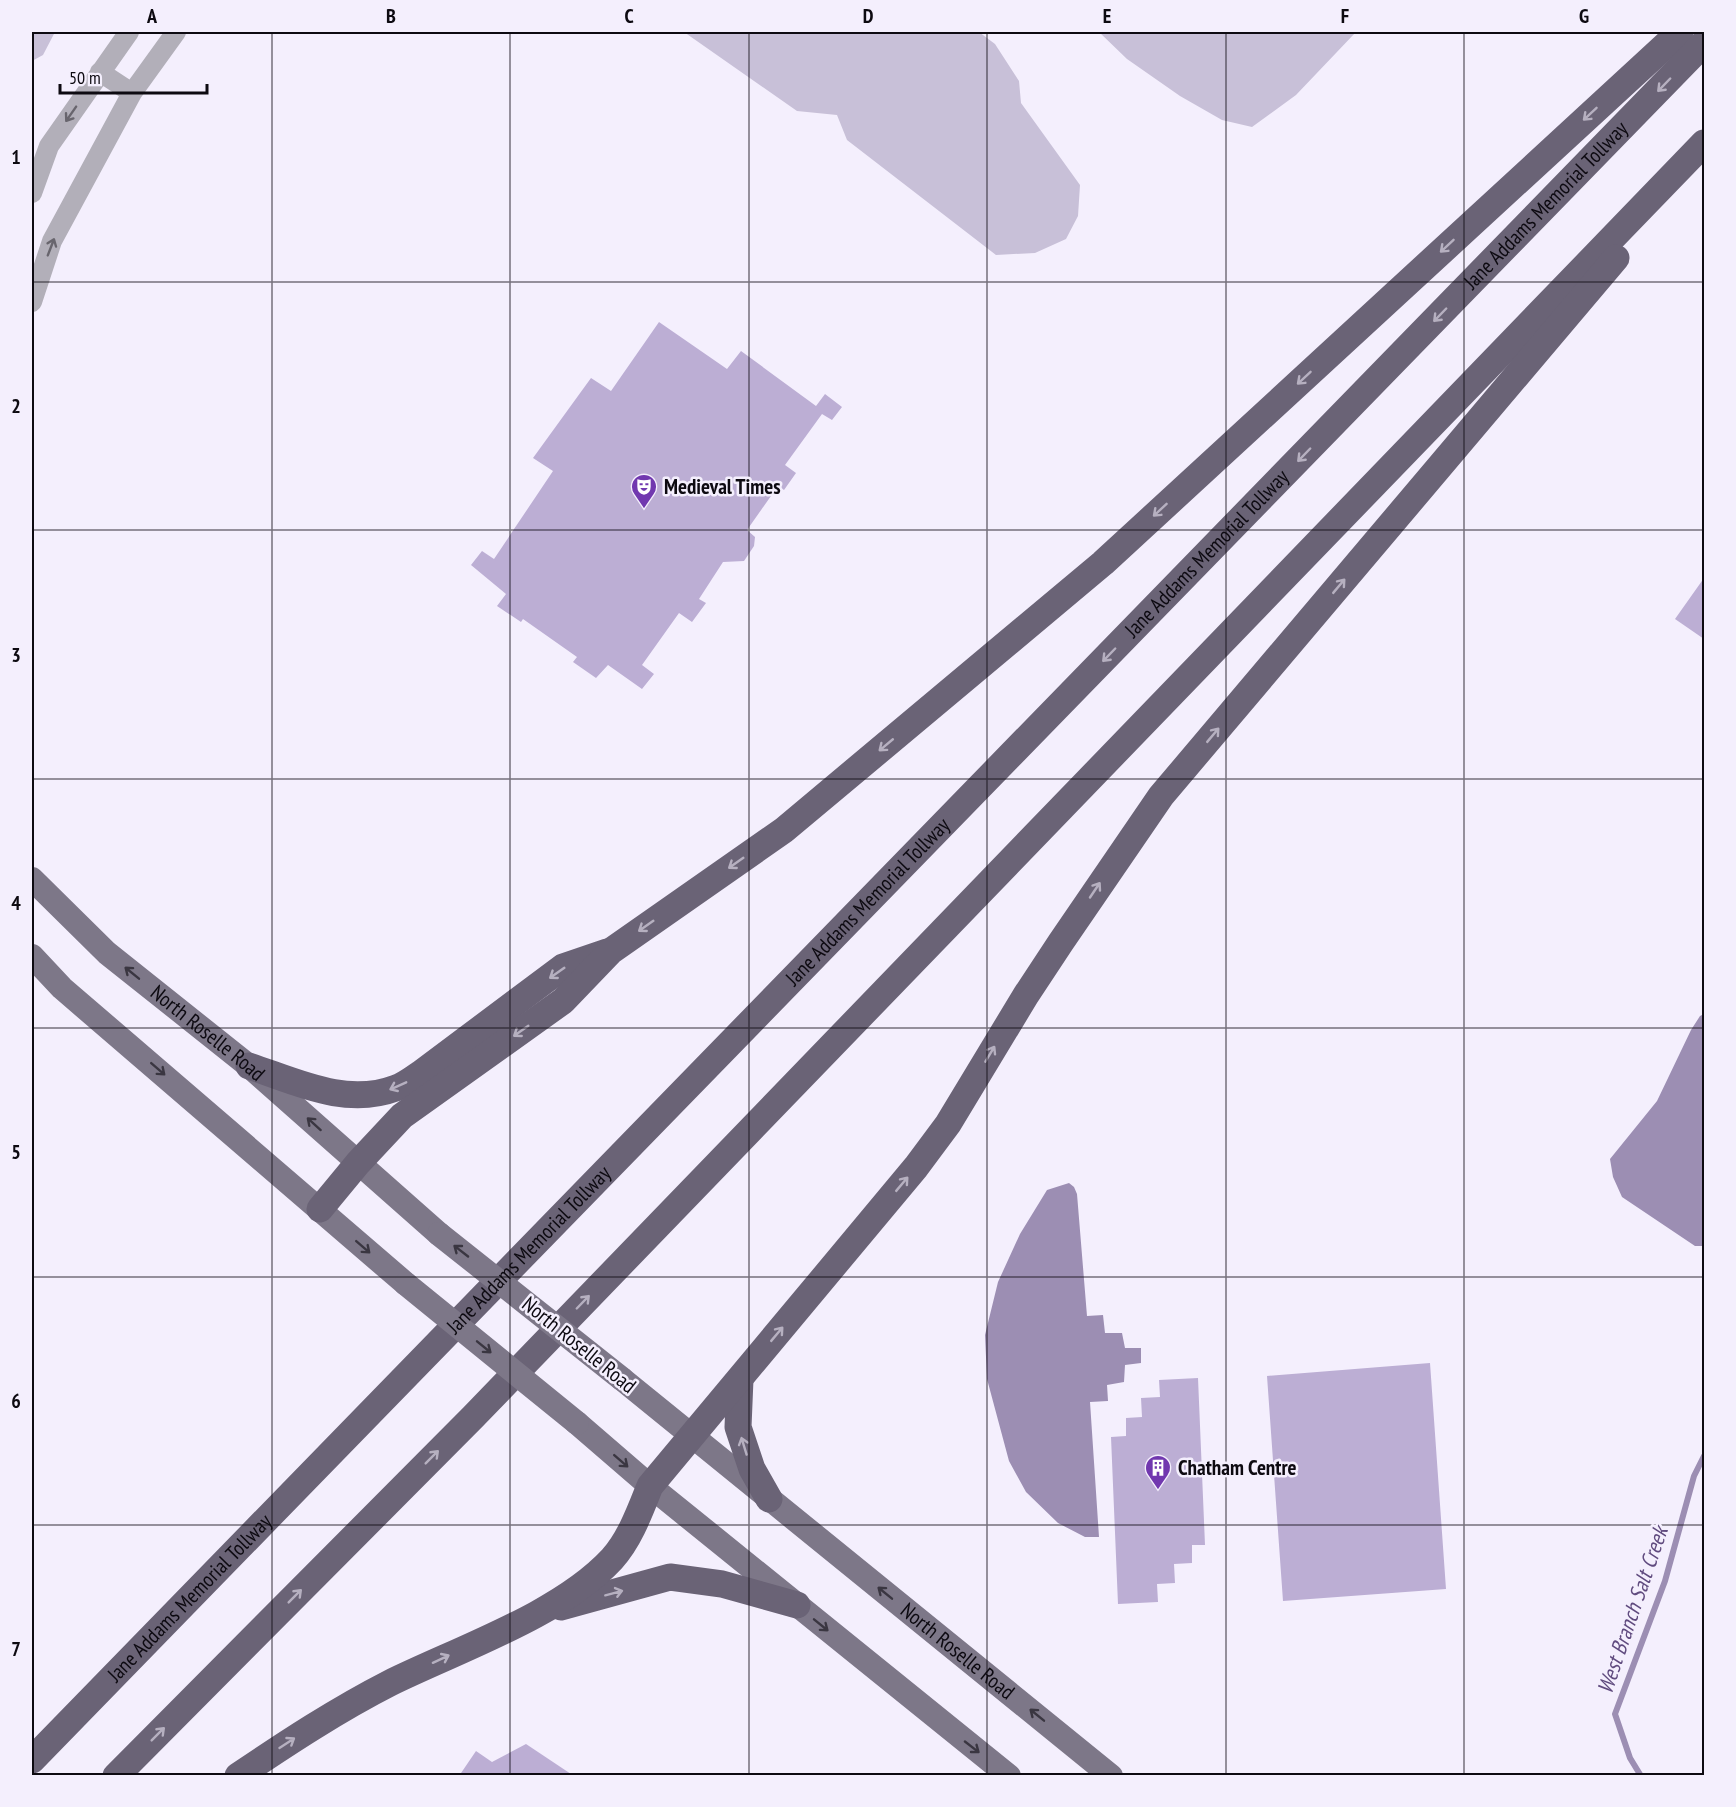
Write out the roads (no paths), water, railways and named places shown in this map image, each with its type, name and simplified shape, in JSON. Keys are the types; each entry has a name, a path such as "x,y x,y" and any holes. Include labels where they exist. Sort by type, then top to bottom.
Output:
{"highway":[{"path":"320,1209 358,1163 402,1116 563,1001 611,951 784,830 1103,563 1680,32"},
{"name":"Jane Addams Memorial Tollway","path":"32,1760 1704,43"},
{"path":"116,1776 473,1417 1704,143"},
{"path":"238,1776 290,1741 388,1684 537,1614 590,1579 614,1557 635,1523 650,1486 916,1167 948,1124 1032,986 1161,796 1704,154"},
{"path":"249,1066 318,1090 345,1095 371,1095 398,1087 420,1074 564,967 611,951"},
{"path":"740,1379 738,1427 752,1469 769,1499"},
{"path":"537,1614 670,1577 722,1584 797,1605"}],"main road":[{"name":"North Roselle Road","path":"32,879 107,953 249,1066 439,1234 622,1379 1111,1776"},
{"path":"32,956 62,987 406,1284 577,1423 650,1486 1009,1776"}],"street":[{"path":"32,193 49,146 129,32"},
{"path":"32,302 52,241 132,93 176,32"},
{"path":"100,72 132,93"}],"waterway":[{"name":"West Branch Salt Creek","path":"1641,1776 1630,1758 1615,1714 1665,1581 1694,1476 1704,1456"}],"place":[{"name":"Medieval Times","path":"644,510"},
{"name":"Chatham Centre","path":"1158,1491"}]}
